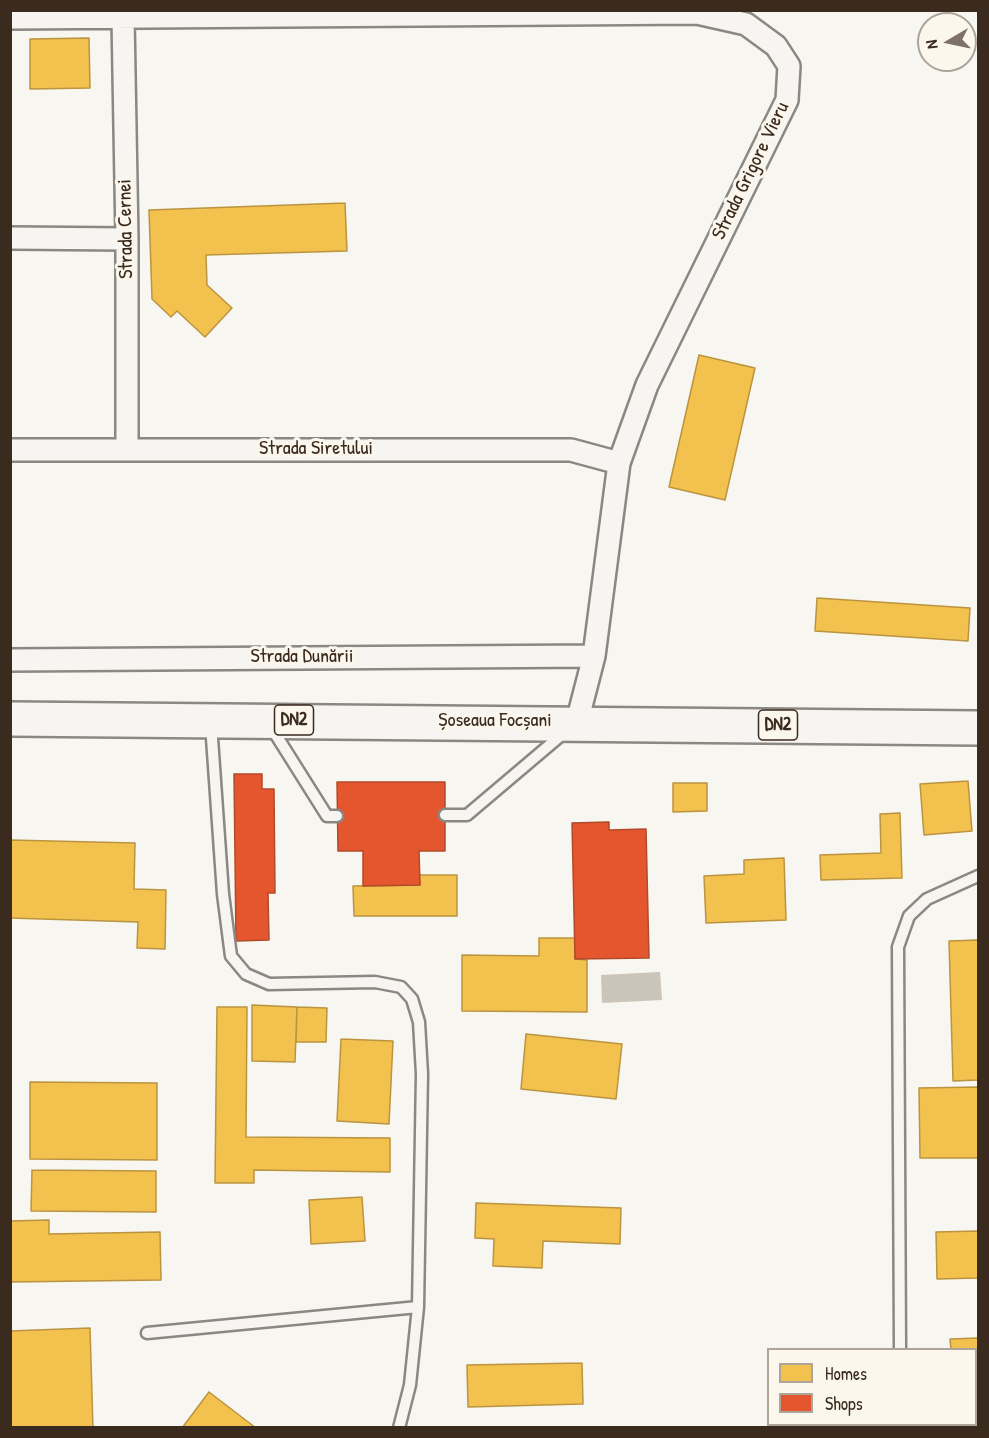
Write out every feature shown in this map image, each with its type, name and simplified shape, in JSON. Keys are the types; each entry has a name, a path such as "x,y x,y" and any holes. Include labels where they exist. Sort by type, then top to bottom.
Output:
{"main road":[{"name":"Șoseaua Focșani","path":"10,718 577,722 978,728"}],"street":[{"name":"Strada Grigore Vieru","path":"10,18 122,14 697,13 746,24 776,46 789,66 787,100 647,385 619,463 594,656 577,722"},
{"name":"Strada Cernei","path":"122,14 127,239 127,448"},
{"path":"10,238 127,239"},
{"name":"Strada Siretului","path":"10,450 127,448 571,450 619,463"},
{"name":"Strada Dunării","path":"10,660 594,656"}],"lane":[{"path":"210,720 223,894 231,956 246,974 268,984 375,982 401,987 412,999 419,1022 422,1074 418,1307 410,1385 399,1428"},
{"path":"266,720 327,816 337,816"},
{"path":"445,815 467,815 577,722"},
{"path":"900,1348 898,948 909,916 927,899 978,876"},
{"path":"147,1332 418,1307"}],"shaded area":[{"path":"660,972 662,1000 602,1003 601,975"}],"building: Homes":[{"path":"89,38 90,88 30,89 30,39"},
{"path":"345,203 347,251 206,255 207,285 232,308 205,337 177,311 171,317 152,299 149,210"},
{"path":"699,355 755,368 725,500 669,487"},
{"path":"817,598 970,608 968,641 815,631"},
{"path":"968,781 972,831 924,835 920,784"},
{"path":"673,783 707,783 707,811 673,812"},
{"path":"900,813 902,878 821,880 820,855 881,853 880,814"},
{"path":"10,840 135,843 134,889 166,890 165,949 137,948 138,922 10,918"},
{"path":"784,858 786,920 706,923 704,876 744,874 744,860"},
{"path":"419,875 457,875 457,916 354,916 353,886 420,885"},
{"path":"539,938 575,938 575,959 587,960 587,1012 462,1011 462,955 539,956"},
{"path":"978,940 978,1080 953,1081 949,941"},
{"path":"252,1005 297,1007 295,1062 252,1061"},
{"path":"217,1007 247,1007 246,1137 390,1138 390,1172 254,1170 254,1183 215,1183"},
{"path":"297,1007 327,1008 326,1042 296,1042"},
{"path":"526,1034 622,1044 616,1099 521,1089"},
{"path":"341,1039 393,1041 389,1124 337,1121"},
{"path":"30,1082 157,1083 157,1160 30,1159"},
{"path":"978,1087 978,1158 920,1158 919,1088"},
{"path":"32,1170 156,1171 156,1212 31,1211"},
{"path":"362,1197 365,1241 311,1244 309,1200"},
{"path":"476,1203 621,1208 620,1244 543,1241 542,1268 493,1266 494,1239 475,1238"},
{"path":"49,1220 49,1234 160,1232 161,1280 10,1282 10,1221"},
{"path":"978,1231 978,1278 937,1279 936,1232"},
{"path":"90,1328 93,1428 10,1428 10,1331"},
{"path":"978,1338 978,1428 953,1428 953,1426 977,1426 977,1348 951,1348 950,1339"},
{"path":"582,1363 583,1404 468,1407 467,1365"},
{"path":"209,1392 256,1428 182,1428"}],"building: Shops":[{"path":"234,774 262,774 262,789 274,789 275,893 268,893 269,940 236,941"},
{"path":"337,782 445,782 445,851 419,851 420,885 363,886 363,851 338,851"},
{"path":"609,822 609,830 646,829 649,958 575,959 572,823"}]}
